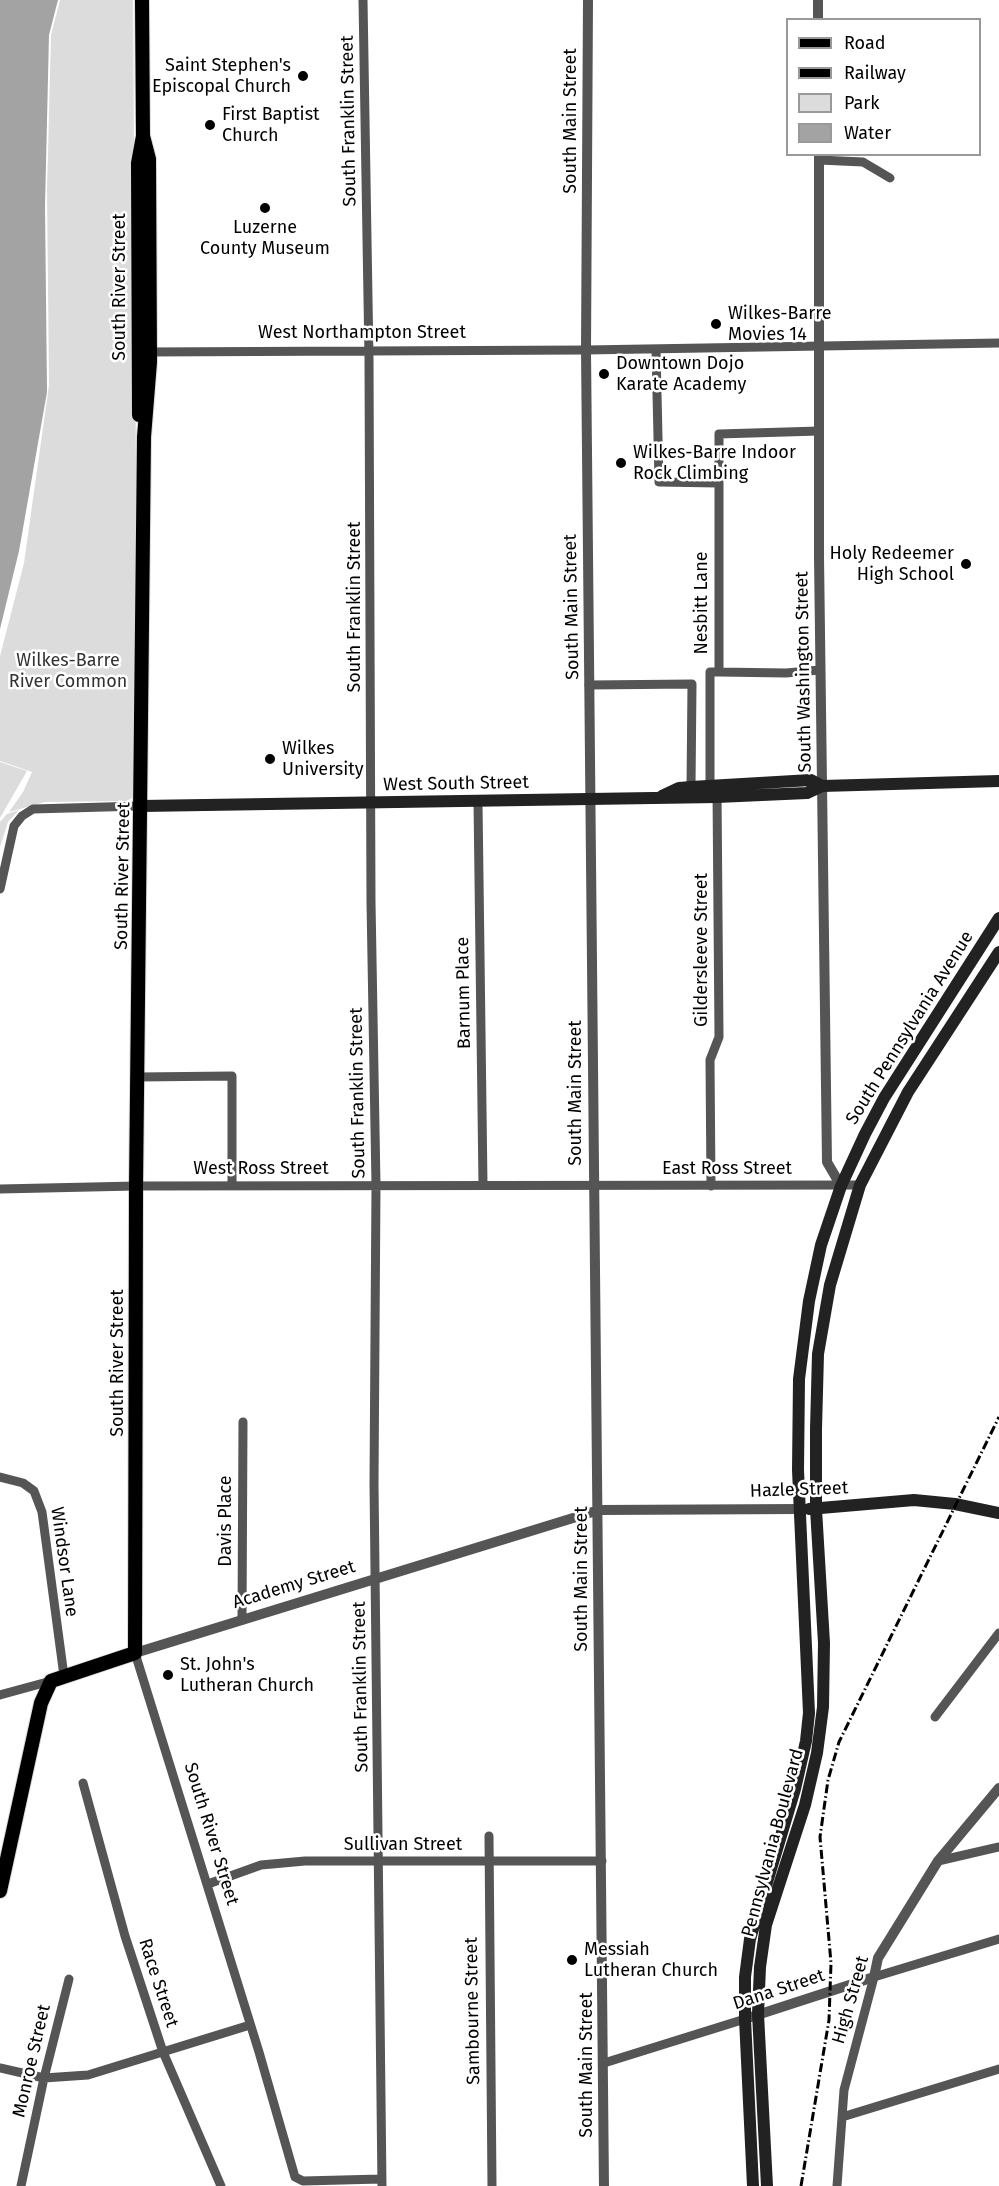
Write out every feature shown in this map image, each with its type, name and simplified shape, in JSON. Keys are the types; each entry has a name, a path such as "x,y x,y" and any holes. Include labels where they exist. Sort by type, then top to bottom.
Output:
{"main road":[{"name":"South River Street","path":"135,1653 136,1186 144,352 149,159 143,136 142,0"},
{"path":"661,796 811,780 822,786 999,781"},
{"path":"661,796 679,788 691,787 714,791"},
{"name":"West South Street","path":"141,806 591,800 661,796"},
{"name":"South Pennsylvania Avenue","path":"799,1509 799,1379 808,1301 821,1245 841,1186 885,1098 999,918"},
{"name":"South Pennsylvania Avenue","path":"816,1509 818,1354 830,1285 860,1185 908,1092 999,952"},
{"name":"Hazle Street","path":"799,1509 914,1500 955,1504 999,1513"},
{"name":"Pennsylvania Boulevard","path":"753,2186 745,1977 750,1939 795,1789 806,1741 809,1686 799,1509"},
{"name":"Pennsylvania Boulevard","path":"767,2186 758,2014 766,1925 805,1805 817,1753 823,1707 824,1643 816,1509"},
{"name":"Academy Street","path":"58,1678 135,1653"},
{"path":"0,1888 41,1703 58,1678"}],"street":[{"name":"South Franklin Street","path":"363,0 369,349 382,2183"},
{"name":"South Main Street","path":"588,0 586,350 604,2186"},
{"path":"818,0 818,18"},
{"path":"819,157 864,162 890,178"},
{"name":"South Washington Street","path":"819,157 820,670 827,1162 841,1186"},
{"name":"West Northampton Street","path":"144,352 369,349 586,350 999,343"},
{"path":"656,349 659,482 718,483"},
{"name":"Nesbitt Lane","path":"714,791 710,672 719,672 719,434 819,431"},
{"path":"719,672 786,673 820,670"},
{"path":"589,685 692,684 691,787"},
{"name":"Gildersleeve Street","path":"711,1186 710,1060 719,1036 714,791"},
{"name":"Barnum Place","path":"478,802 483,1185"},
{"name":"West South Street","path":"0,889 14,826 22,816 33,809 141,806"},
{"path":"138,1077 232,1076 232,1186"},
{"name":"East Ross Street","path":"594,1185 860,1185"},
{"name":"West Ross Street","path":"0,1189 136,1186 594,1185"},
{"name":"Davis Place","path":"242,1620 243,1422"},
{"name":"Windsor Lane","path":"0,1477 23,1483 34,1491 42,1512 58,1678"},
{"name":"Hazle Street","path":"599,1510 799,1509"},
{"name":"Academy Street","path":"135,1653 599,1510"},
{"path":"935,1717 999,1633"},
{"name":"South River Street","path":"135,1653 208,1884 295,2177 303,2184 382,2183"},
{"name":"Academy Street","path":"0,1695 58,1678"},
{"name":"Race Street","path":"83,1783 125,1936 163,2052 221,2186"},
{"name":"High Street","path":"837,2186 846,2080 878,1958 938,1861 999,1788"},
{"name":"Sambourne Street","path":"489,1836 487,1862 492,2186"},
{"path":"938,1861 999,1847"},
{"name":"Sullivan Street","path":"208,1884 261,1865 304,1862 602,1860"},
{"name":"Dana Street","path":"604,2063 999,1939"},
{"name":"Monroe Street","path":"21,2186 44,2078 69,1979"},
{"path":"0,2068 44,2078 88,2075 250,2025"},
{"path":"842,2117 999,2069"}],"green space":[{"name":"Wilkes-Barre River Common","path":"60,0 133,0 137,630 134,796 128,801 45,802 9,812 23,792 32,772 0,761 0,656 24,563 49,385 47,190 51,35"},
{"path":"0,762 27,771 0,818"},
{"path":"19,810 8,822 0,847 0,822 7,814"}],"water":[{"path":"0,0 58,0 49,35 45,206 47,392 19,551 0,629"}],"railway":[{"path":"801,2186 829,2020 831,1963 820,1837 828,1780 839,1742 999,1417"}],"place":[{"name":"Saint Stephen's Episcopal Church","path":"303,76"},
{"name":"First Baptist Church","path":"210,125"},
{"name":"Luzerne County Museum","path":"265,208"},
{"name":"Wilkes-Barre Movies 14","path":"716,324"},
{"name":"Downtown Dojo Karate Academy","path":"604,374"},
{"name":"Wilkes-Barre Indoor Rock Climbing","path":"621,463"},
{"name":"Holy Redeemer High School","path":"966,564"},
{"name":"Wilkes University","path":"270,759"},
{"name":"St. John's Lutheran Church","path":"168,1675"},
{"name":"Messiah Lutheran Church","path":"572,1960"}]}
